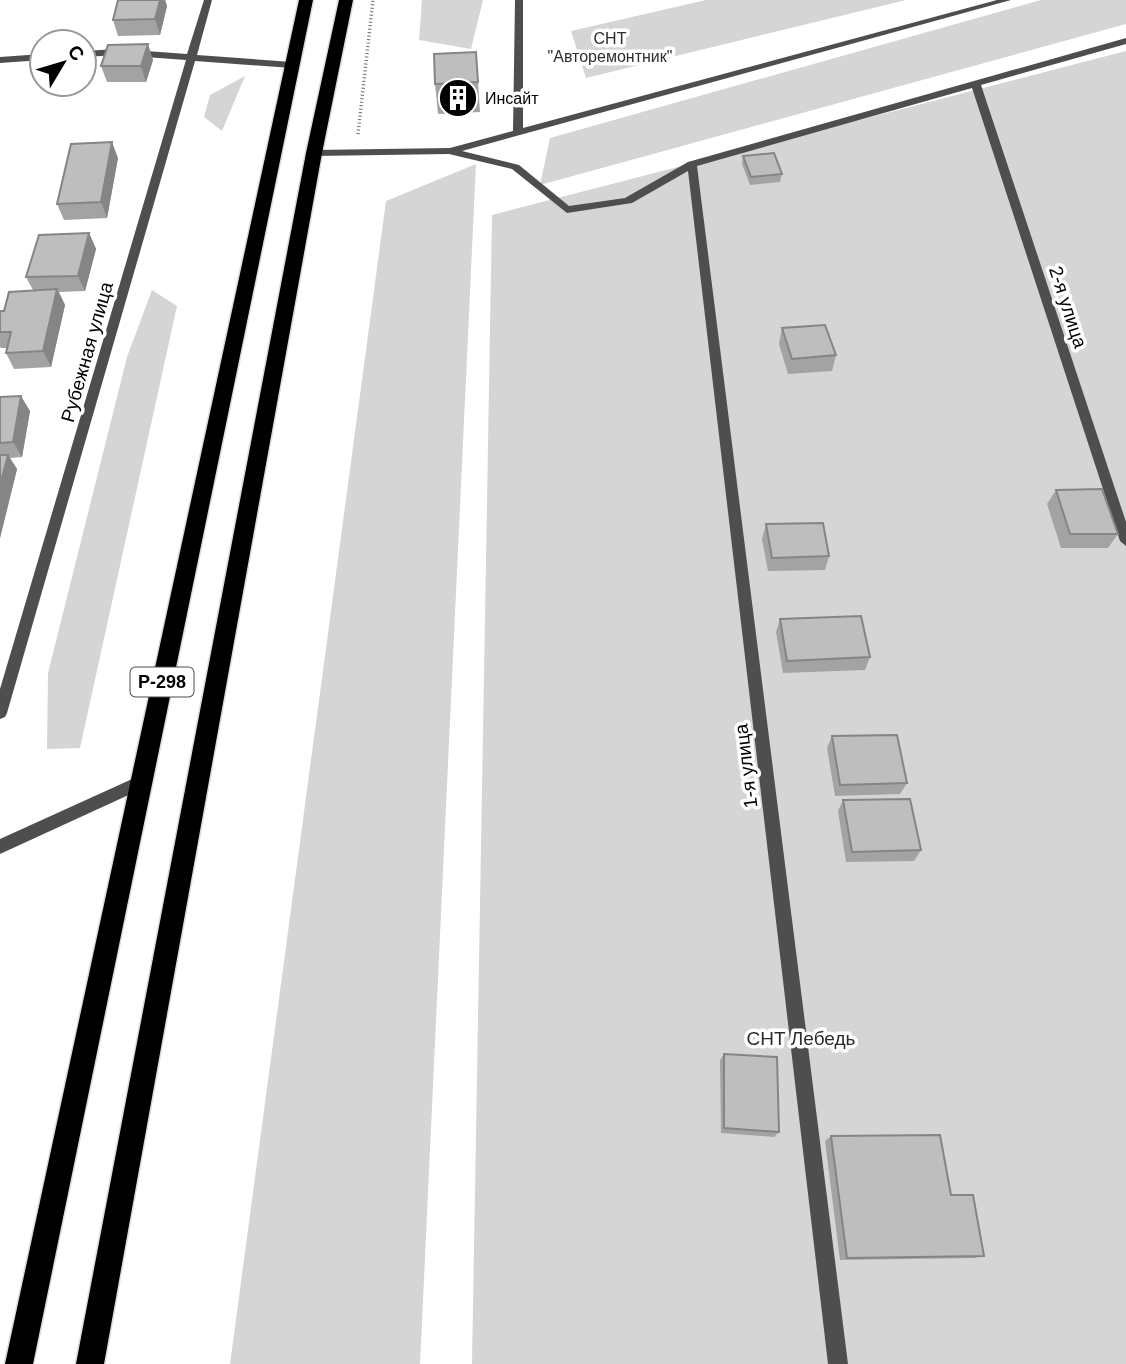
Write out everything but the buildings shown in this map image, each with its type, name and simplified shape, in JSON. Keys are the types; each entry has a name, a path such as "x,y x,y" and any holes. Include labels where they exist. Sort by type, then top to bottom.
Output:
{"highway":[{"name":"Р-298","path":"19,1364 306,0"},
{"name":"Р-298","path":"90,1364 314,153 346,0"}],"street":[{"name":"Рубежная улица","path":"0,713 208,0"},
{"path":"518,133 519,0"},
{"path":"314,153 449,151 1007,0"},
{"path":"449,151 515,167 567,210 628,201 692,164 1126,41"},
{"path":"98,53 118,52 292,65"},
{"path":"0,60 28,58"},
{"name":"2-я улица","path":"976,84 1126,541"},
{"name":"1-я улица","path":"692,164 838,1364"},
{"path":"0,847 141,782"}],"path":[{"path":"356,153 373,0"}],"green space":[{"path":"422,0 483,0 471,49 419,40"},
{"name":"СНТ \"Авторемонтник\"","path":"706,0 906,0 586,78 571,31"},
{"path":"1041,0 1126,0 1126,24 540,185 550,138"},
{"name":"СНТ Лебедь","path":"1126,51 1126,1364 472,1364 492,215"},
{"path":"245,76 222,131 204,117 210,95"},
{"path":"476,164 420,1364 230,1364 386,201"},
{"path":"152,290 177,306 80,748 47,749 48,673 127,357"}],"place":[{"name":"Инсайт","path":"458,98"}]}
